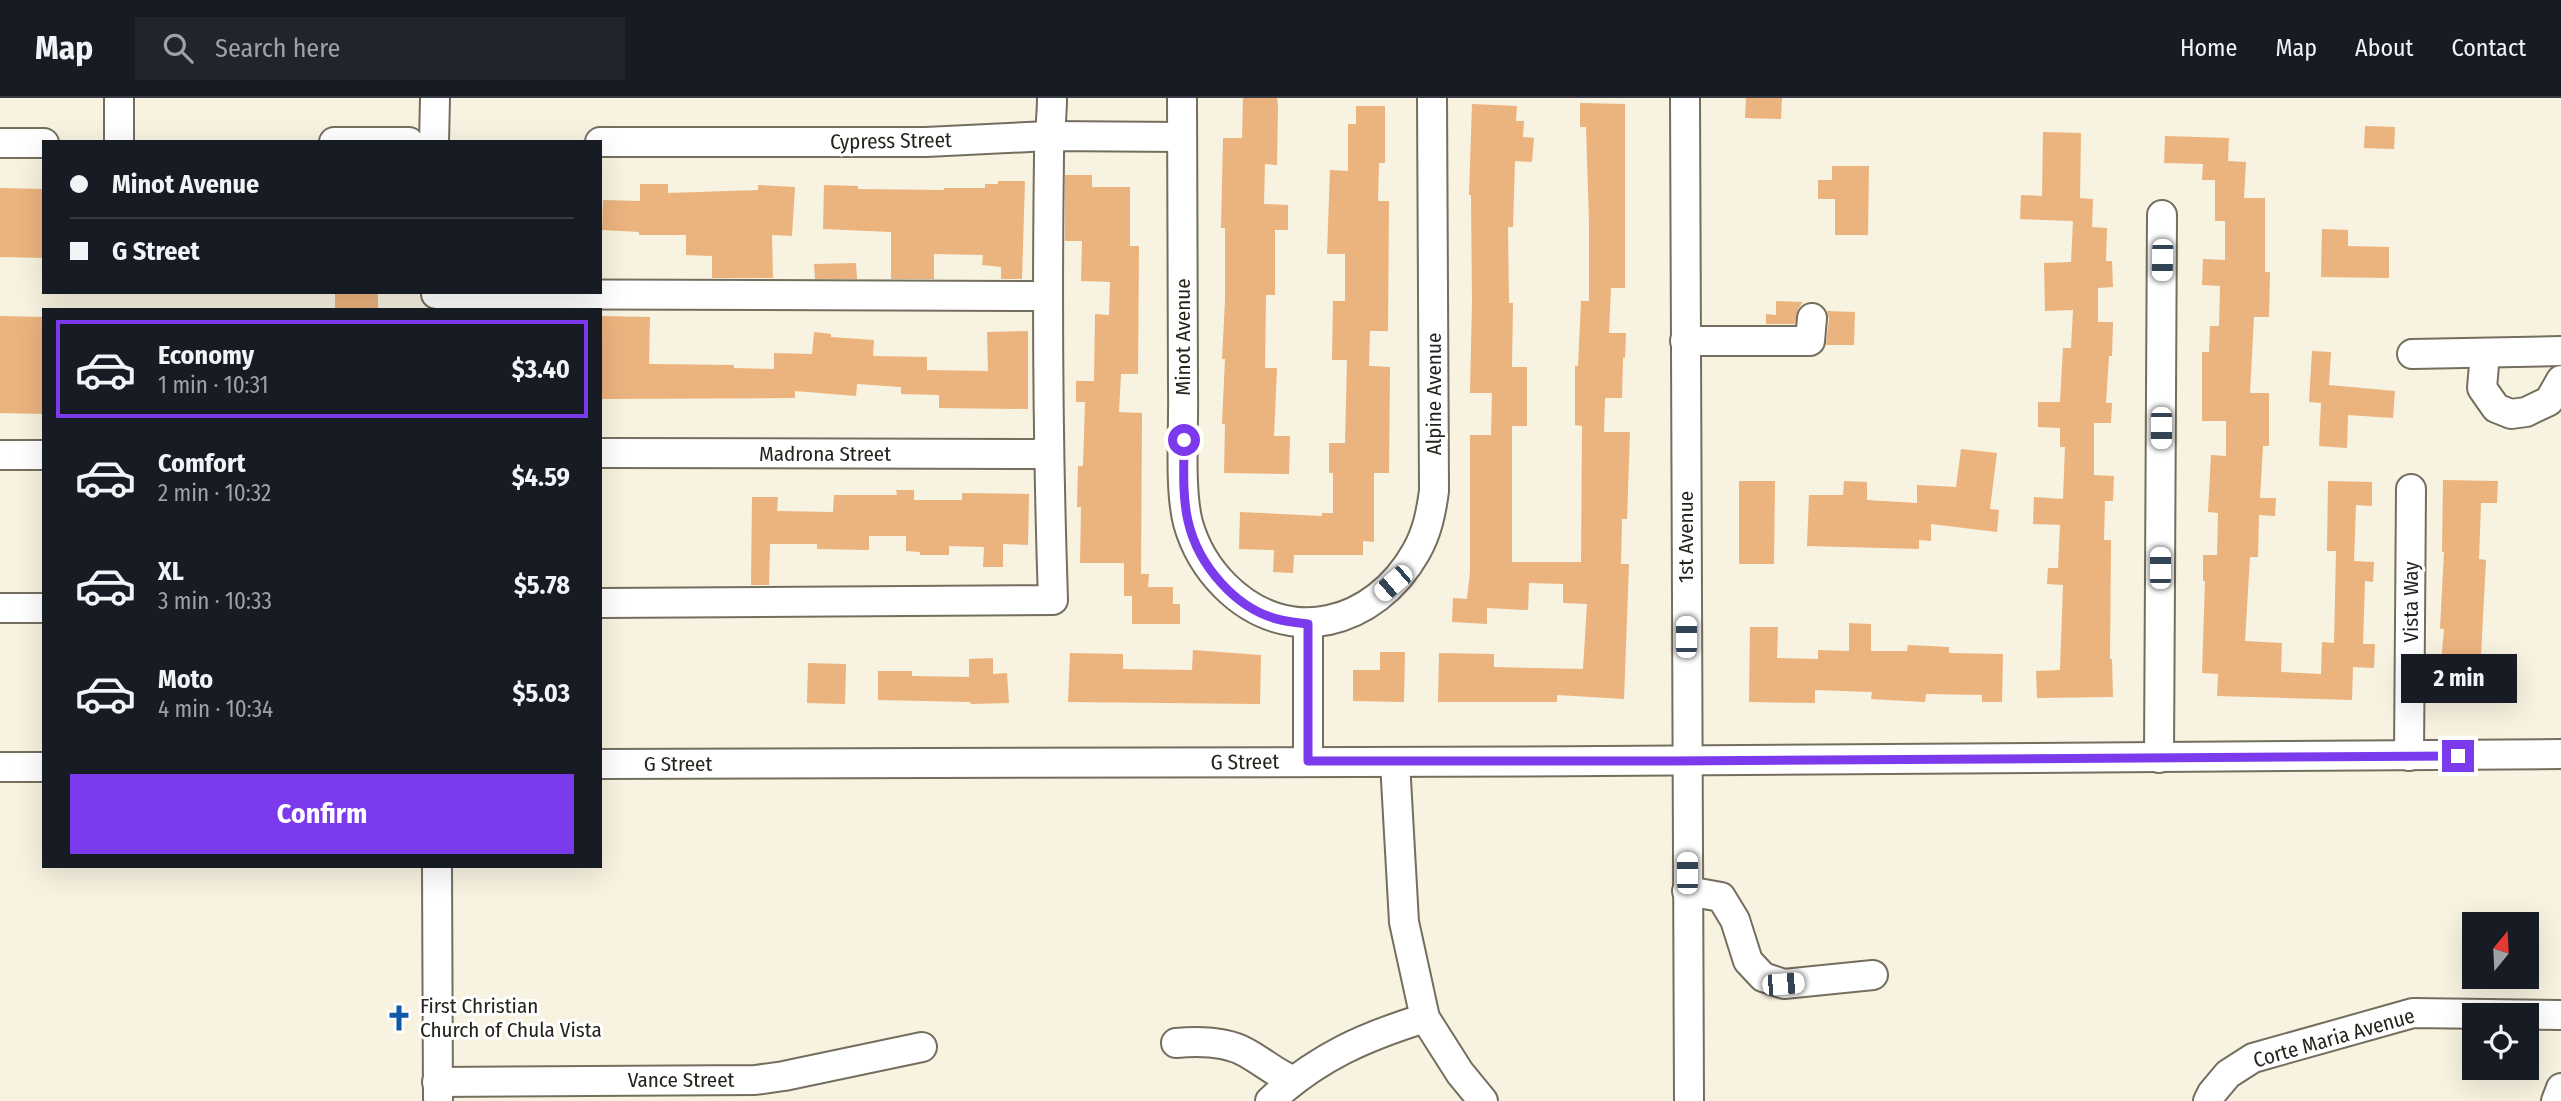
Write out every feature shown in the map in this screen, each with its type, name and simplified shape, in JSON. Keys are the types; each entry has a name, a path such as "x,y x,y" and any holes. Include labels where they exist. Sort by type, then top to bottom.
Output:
{"street":[{"path":"119,98 119,140"},
{"path":"434,140 435,98"},
{"path":"602,603 1053,600 1047,296 1052,98"},
{"name":"Minot Avenue","path":"1182,98 1184,451 1188,522 1200,555 1214,576 1236,597 1279,620 1308,624"},
{"name":"Alpine Avenue","path":"1308,624 1345,615 1363,606 1393,583 1418,550 1432,512 1432,98"},
{"name":"1st Avenue","path":"1685,98 1689,1101"},
{"name":"Cypress Street","path":"602,142 926,142 1049,136 1181,137"},
{"path":"0,143 42,143"},
{"path":"2159,758 2162,215"},
{"path":"436,299 1047,296"},
{"path":"1685,341 1810,341 1812,318"},
{"path":"2412,354 2561,351"},
{"path":"2485,353 2482,388 2496,408 2511,414 2526,412 2549,401 2561,380"},
{"name":"Madrona Street","path":"602,453 1038,454 1048,448"},
{"path":"0,455 42,455"},
{"name":"Vista Way","path":"2409,756 2411,489"},
{"path":"0,608 42,608"},
{"path":"1308,624 1308,761"},
{"name":"G Street","path":"602,764 1125,764 2561,754"},
{"path":"1395,762 1404,922 1425,1018 1460,1073 1483,1101"},
{"path":"0,767 42,767"},
{"path":"437,868 438,1091"},
{"path":"1687,891 1721,897 1735,920 1748,961 1763,977 1783,984 1874,975"},
{"name":"Corte Maria Avenue","path":"2208,1101 2228,1074 2253,1058 2413,1013 2561,1015"},
{"path":"1270,1101 1292,1080 1336,1052 1375,1033 1425,1018"},
{"path":"1175,1043 1203,1041 1243,1051 1276,1073 1292,1080"},
{"name":"Vance Street","path":"438,1091 755,1080 922,1047"},
{"path":"2556,1101 2561,1088"}],"building":[{"path":"1243,98 1277,98 1278,105 1277,165 1265,164 1264,204 1288,205 1288,230 1275,230 1275,295 1266,295 1265,368 1277,368 1274,436 1290,436 1289,474 1224,473 1225,424 1222,424 1225,359 1222,359 1225,228 1221,228 1223,138 1242,138"},
{"path":"1746,98 1782,98 1781,119 1745,118"},
{"path":"1580,103 1625,104 1625,288 1611,288 1609,333 1626,333 1625,358 1622,398 1605,398 1604,432 1630,432 1627,519 1622,519 1621,564 1629,564 1624,699 1557,695 1557,702 1438,702 1439,653 1494,654 1494,667 1583,669 1587,604 1563,603 1563,584 1529,583 1528,610 1487,608 1487,624 1452,622 1453,598 1467,599 1470,572 1470,435 1491,435 1492,393 1470,393 1472,302 1469,195 1472,104 1517,106 1516,121 1524,121 1523,137 1534,138 1532,162 1515,161 1513,227 1508,227 1509,303 1513,303 1512,367 1527,367 1527,426 1512,426 1512,562 1581,562 1582,426 1575,425 1575,366 1578,366 1581,301 1589,301 1589,222 1586,127 1580,127"},
{"path":"1356,106 1385,106 1385,163 1379,163 1378,201 1389,201 1388,331 1370,331 1369,366 1390,367 1389,473 1374,473 1374,542 1363,541 1363,555 1294,555 1293,573 1273,572 1274,550 1239,549 1240,512 1322,516 1322,513 1333,513 1333,473 1329,473 1329,443 1345,443 1347,360 1332,360 1333,301 1345,301 1345,254 1327,254 1330,170 1348,171 1348,124 1356,124"},
{"path":"2365,126 2395,127 2394,149 2364,148"},
{"path":"2043,132 2081,133 2080,198 2093,199 2092,227 2107,228 2106,261 2112,261 2113,287 2098,288 2098,322 2113,322 2106,403 2112,403 2111,423 2094,423 2094,475 2114,476 2113,501 2105,501 2104,540 2111,540 2110,659 2113,697 2037,698 2036,671 2060,670 2063,585 2047,584 2048,568 2058,568 2060,525 2033,524 2034,497 2063,499 2065,447 2060,447 2060,428 2038,427 2038,402 2060,402 2063,348 2071,348 2073,310 2045,311 2044,263 2071,262 2073,221 2020,219 2021,195 2042,196"},
{"path":"2165,136 2229,138 2228,161 2246,162 2244,198 2265,198 2265,272 2270,272 2269,317 2254,317 2250,393 2269,393 2269,446 2263,446 2260,498 2276,498 2275,516 2259,515 2258,557 2250,557 2245,641 2282,643 2281,672 2321,674 2322,642 2334,643 2336,551 2327,551 2328,481 2372,482 2372,506 2356,505 2354,561 2374,562 2373,582 2365,581 2363,644 2375,644 2374,668 2353,667 2352,700 2217,696 2218,674 2202,673 2205,581 2203,555 2217,555 2218,513 2208,512 2211,455 2226,456 2226,421 2202,421 2202,352 2209,352 2210,326 2219,326 2220,286 2202,285 2203,259 2225,260 2225,221 2215,221 2215,180 2202,180 2203,164 2164,163"},
{"path":"1832,166 1869,166 1868,235 1835,235 1835,199 1818,199 1818,180 1832,180"},
{"path":"1065,175 1092,175 1092,187 1130,187 1130,246 1139,246 1138,374 1121,374 1119,412 1142,413 1141,574 1149,574 1148,587 1173,587 1173,604 1180,604 1180,624 1132,624 1132,596 1124,596 1124,563 1080,563 1081,507 1077,507 1078,466 1083,466 1085,402 1076,402 1076,381 1094,381 1095,314 1109,315 1110,282 1081,281 1082,241 1065,241"},
{"path":"998,181 1025,181 1022,279 1001,279 1001,267 982,265 983,255 934,254 934,279 891,279 891,232 823,229 824,185 858,186 858,189 944,190 985,188 985,184 998,184"},
{"path":"640,184 668,184 668,193 758,190 758,185 795,187 792,236 772,235 773,278 712,278 712,256 686,255 686,235 639,235 639,232 602,230 603,200 640,201"},
{"path":"0,188 42,189 42,258 0,257"},
{"path":"2322,229 2348,230 2348,246 2389,247 2389,278 2321,277"},
{"path":"856,263 857,279 815,279 814,264"},
{"path":"335,294 378,294 378,308 335,308"},
{"path":"1776,301 1803,302 1798,309 1795,324 1766,324 1766,314 1776,315"},
{"path":"1827,311 1855,312 1854,345 1826,345 1829,319"},
{"path":"0,316 42,317 42,414 0,413"},
{"path":"602,316 650,317 649,364 734,365 734,368 774,369 774,353 812,354 814,332 831,334 831,337 874,340 873,356 927,357 927,370 988,371 987,332 1028,331 1028,409 939,408 939,395 901,394 901,387 857,384 856,396 795,391 795,398 602,399"},
{"path":"2312,351 2331,352 2329,385 2395,391 2393,418 2348,415 2347,448 2319,446 2321,403 2309,402"},
{"path":"1961,449 1997,453 1990,509 1999,510 1997,532 1931,524 1931,541 1919,540 1919,549 1807,546 1809,495 1843,495 1844,481 1867,482 1867,500 1917,503 1917,485 1956,487"},
{"path":"2443,480 2498,481 2497,503 2481,503 2479,559 2486,560 2481,655 2496,656 2492,700 2438,696 2444,629 2440,629 2444,552"},
{"path":"1739,481 1775,481 1774,564 1739,564"},
{"path":"896,490 914,490 914,500 962,500 962,493 1029,494 1028,545 1003,544 1003,567 983,567 984,547 949,546 949,555 920,555 920,552 906,551 906,536 869,536 869,550 817,549 817,544 770,544 769,585 751,585 752,497 778,497 777,511 833,512 834,495 897,495"},
{"path":"1849,623 1871,624 1871,651 1907,651 1908,645 1949,647 1949,653 2003,654 2002,702 1982,702 1982,695 1926,694 1925,702 1871,699 1872,692 1815,690 1815,703 1749,702 1750,627 1778,627 1777,658 1818,659 1818,650 1849,651"},
{"path":"1193,650 1261,655 1260,704 1068,702 1070,653 1123,654 1123,669 1192,670"},
{"path":"1380,652 1405,652 1404,702 1353,701 1353,670 1380,670"},
{"path":"993,658 993,674 1007,673 1009,703 878,700 878,671 912,671 912,676 969,677 969,659"},
{"path":"808,663 846,664 845,704 807,703"}],"place":[{"name":"First Christian Church of Chula Vista","path":"399,1018"}],"route":[{"path":"1184,440 1188,522 1200,555 1214,576 1252,608 1279,620 1308,624 1308,761 2458,756"}]}
